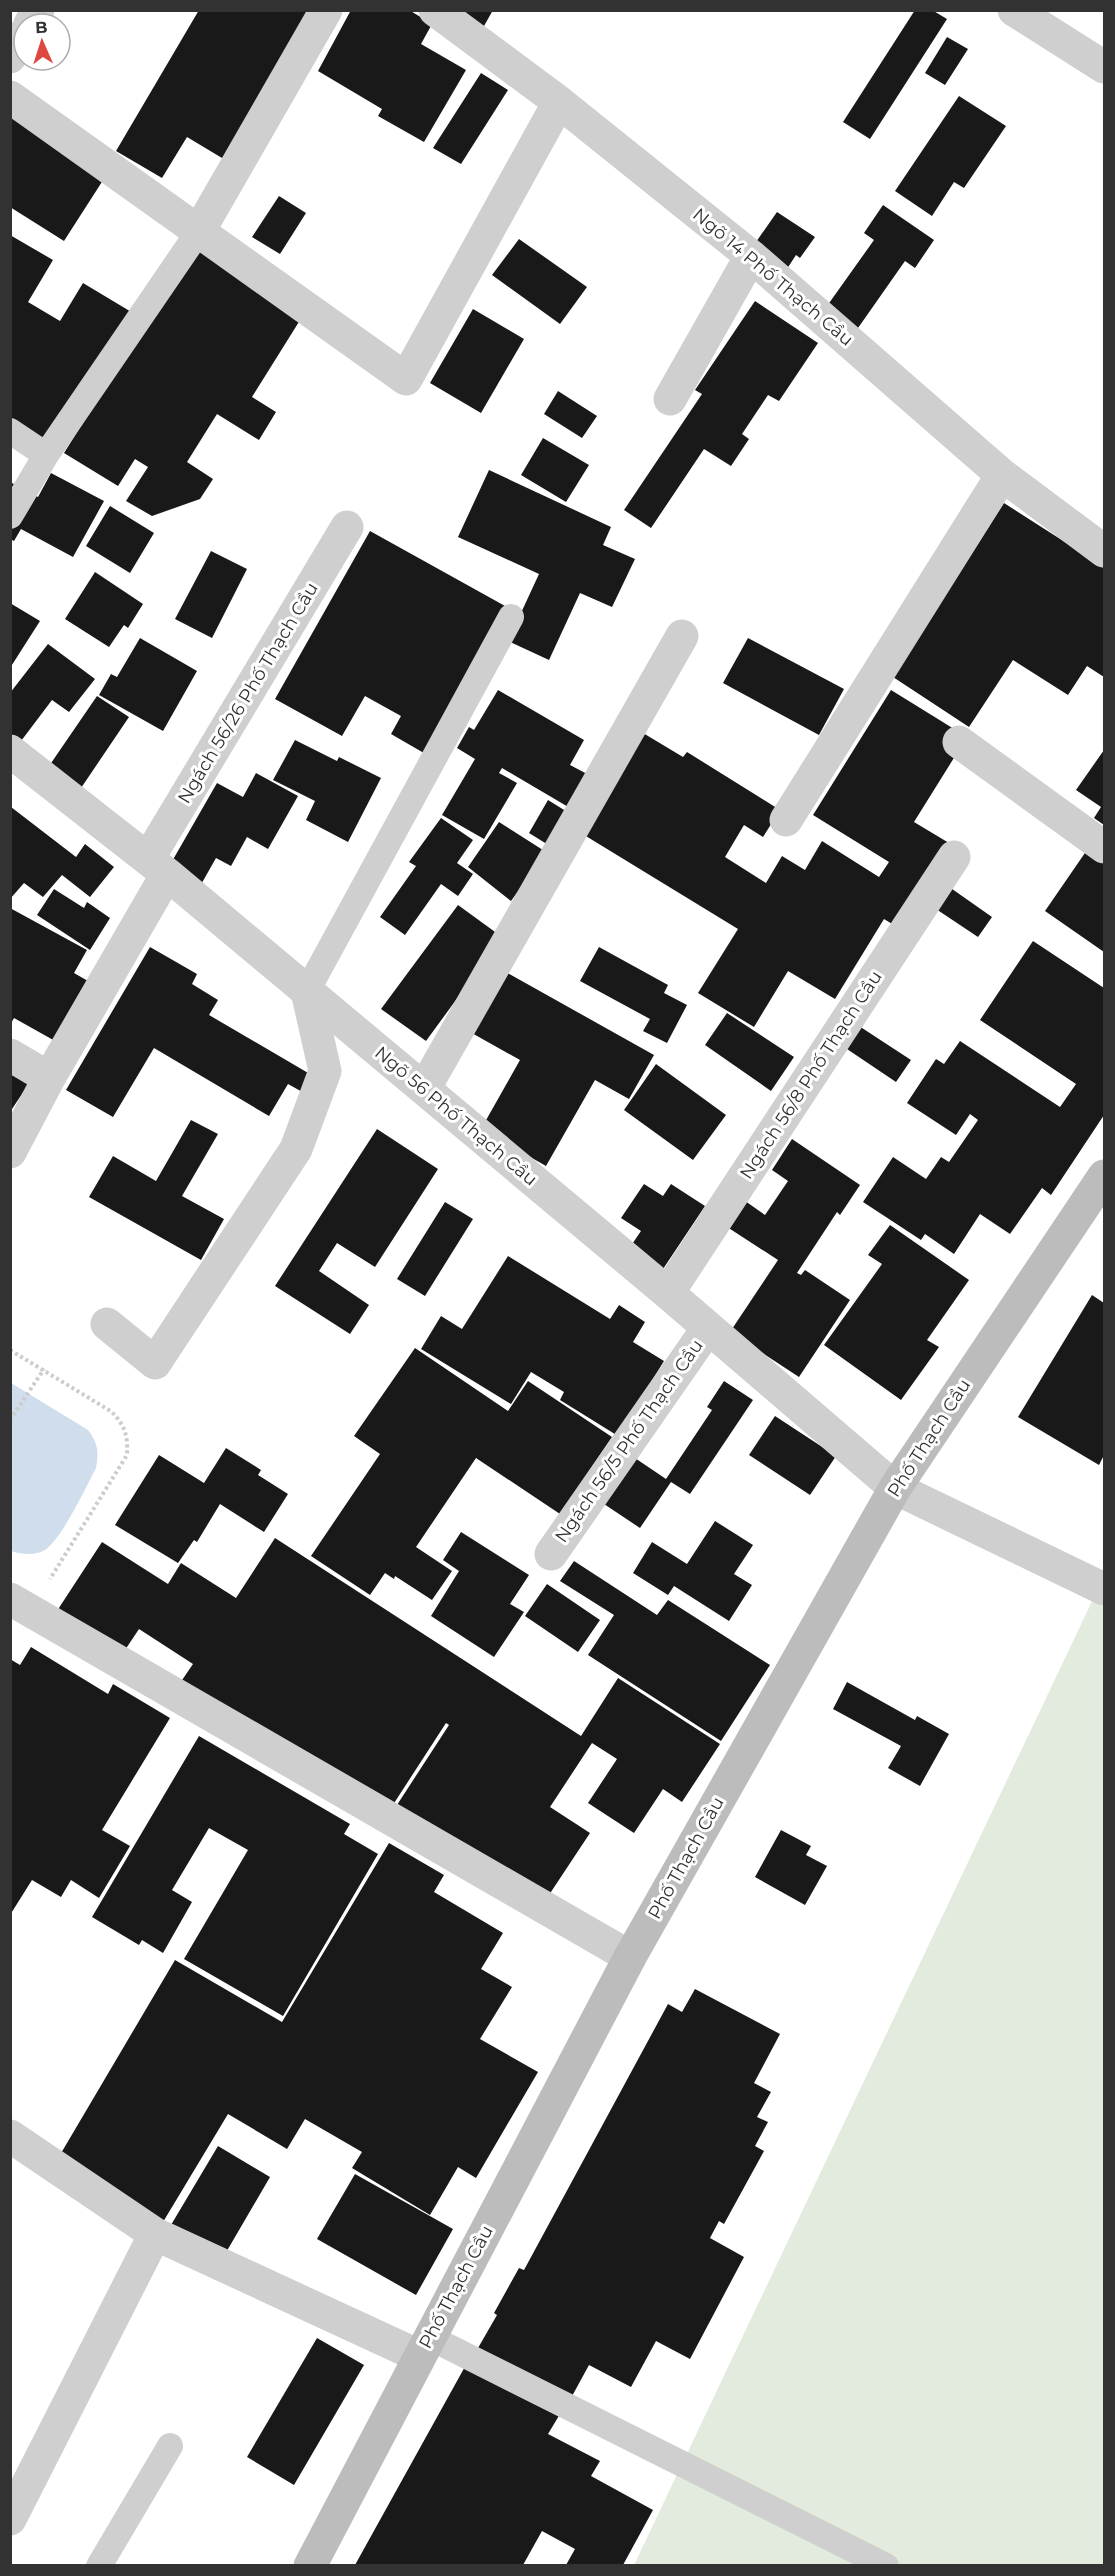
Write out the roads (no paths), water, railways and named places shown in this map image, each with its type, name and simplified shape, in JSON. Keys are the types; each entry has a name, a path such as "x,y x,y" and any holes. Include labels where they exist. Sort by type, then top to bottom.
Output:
{"street":[{"path":"199,231 326,10"},
{"name":"Ngõ 14 Phố Thạch Cầu","path":"435,10 559,102 751,256 1002,475 1104,551"},
{"path":"1014,10 1104,67"},
{"path":"10,97 406,379 559,102"},
{"path":"670,399 751,256"},
{"path":"786,820 1002,475"},
{"name":"Ngách 56/26 Phố Thạch Cầu","path":"10,1152 157,866 347,527"},
{"path":"424,1089 682,636"},
{"path":"959,742 1104,847"},
{"name":"Ngõ 56 Phố Thạch Cầu","path":"10,751 157,866 308,991 668,1293 895,1488 1104,1589"},
{"name":"Ngách 56/8 Phố Thạch Cầu","path":"668,1293 954,857"},
{"path":"107,1324 155,1363 296,1149 325,1071 308,991"},
{"path":"10,1055 49,1078"},
{"name":"Phố Thạch Cầu","path":"310,2565 630,1957 895,1488 1104,1176"},
{"name":"Ngách 56/5 Phố Thạch Cầu","path":"551,1554 708,1328"},
{"path":"10,1599 630,1957"},
{"path":"10,2136 155,2234 424,2347"},
{"path":"10,2519 155,2234"}],"lane":[{"path":"10,516 46,455 199,231"},
{"path":"10,431 46,455"},
{"path":"308,991 511,617"},
{"path":"424,2347 886,2565"},
{"path":"99,2565 170,2446"}],"water":[{"path":"11,1383 88,1430 97,1448 96,1468 72,1514 50,1546 35,1554 11,1551"}]}
